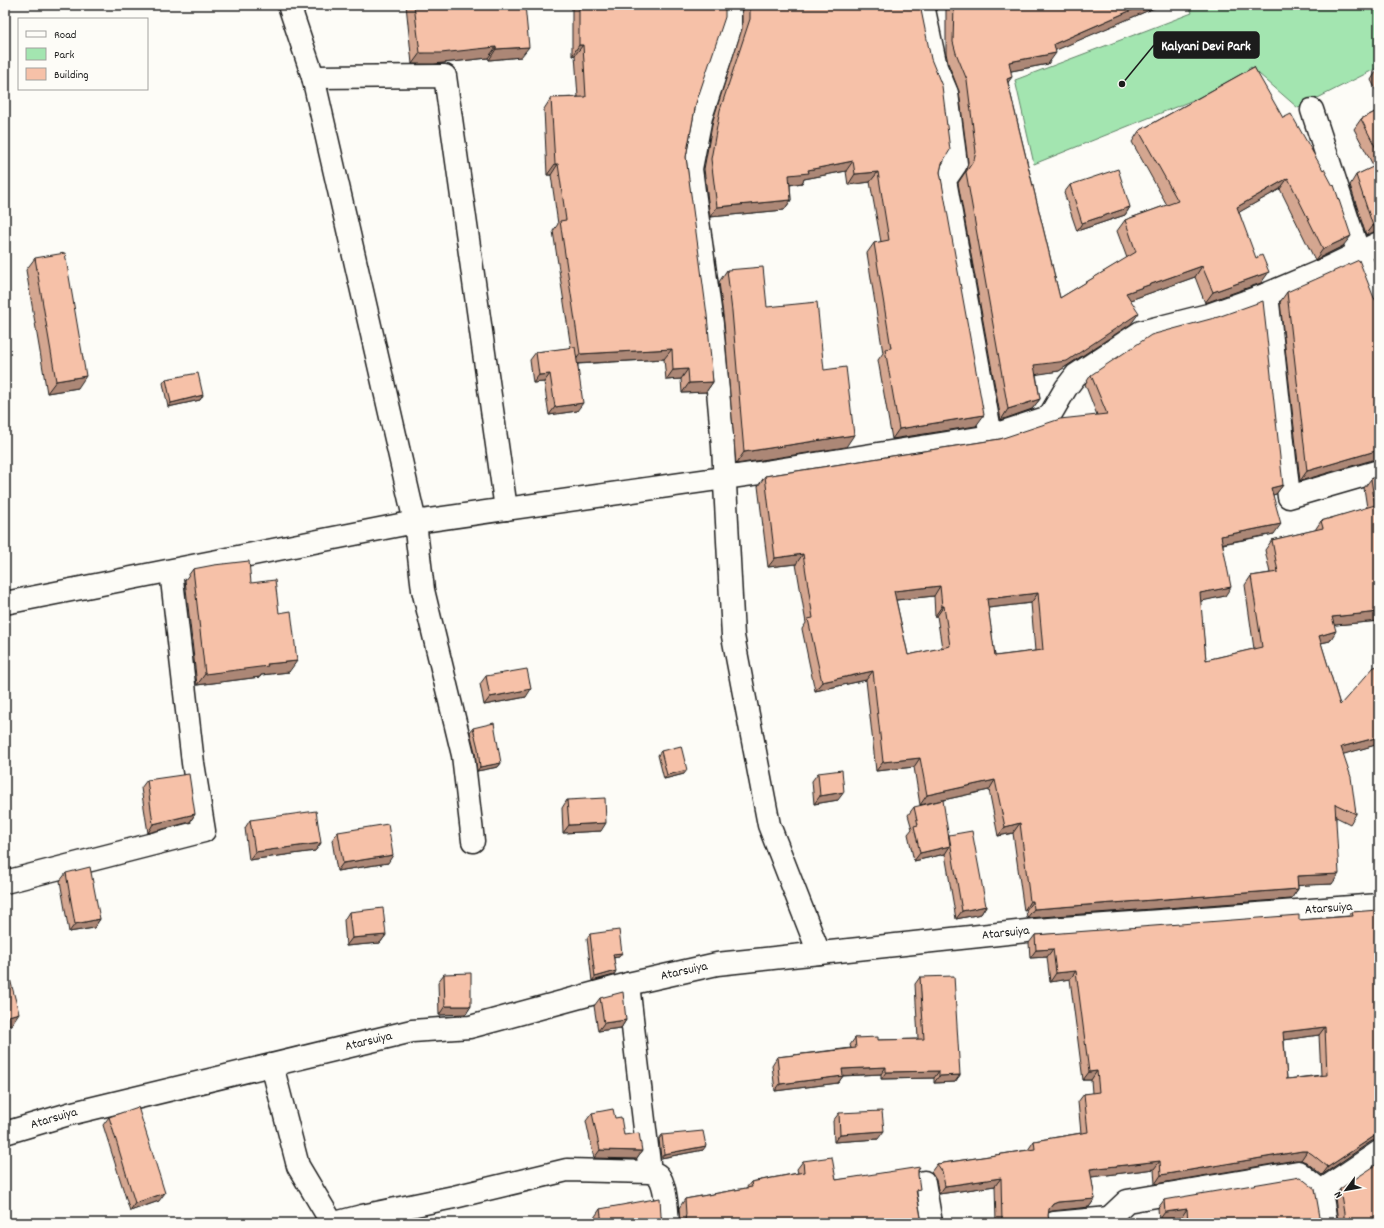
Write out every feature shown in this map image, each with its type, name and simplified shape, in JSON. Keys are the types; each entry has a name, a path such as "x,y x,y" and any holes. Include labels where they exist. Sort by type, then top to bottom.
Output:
{"street":[{"path":"289,5 312,77 415,522 423,590 463,755 473,841"},
{"path":"730,5 730,29 701,117 692,169 712,324 723,446 734,636 769,825 819,953"},
{"path":"923,5 936,68 947,93 956,164 945,180 991,436"},
{"path":"312,77 445,76 506,509"},
{"path":"1312,110 1359,254 1379,303"},
{"path":"5,603 415,522 725,478 991,436 1049,417 1066,388 1076,375 1141,332 1208,315 1267,294 1359,254 1379,243"},
{"path":"1267,294 1289,497 1379,470"},
{"path":"5,882 204,831 193,763 171,571"},
{"name":"Atarsuiya","path":"5,1133 69,1114 412,1031 470,1027 628,984 717,964 1036,930 1379,905"},
{"path":"628,984 650,1172"},
{"path":"272,1065 298,1166 333,1223 454,1197 567,1170 650,1172 656,1174 663,1184 668,1223"},
{"path":"1322,1191 1379,1152"},
{"path":"1054,1223 1109,1220 1127,1201 1298,1172 1322,1191 1326,1223"},
{"path":"924,1182 931,1223"}],"green space":[{"path":"1189,5 1379,5 1379,67 1298,108 1251,67 1223,88 1034,164 1015,80 1192,13"}],"building":[{"path":"414,5 525,5 529,47 496,49 496,47 441,53 420,53"},
{"path":"579,5 725,5 725,17 696,103 686,157 707,315 713,382 689,383 688,369 673,370 672,349 580,354 560,221 566,220 558,164 555,164 551,98 586,97 583,45 579,45"},
{"path":"750,5 920,5 931,59 942,86 950,150 942,163 940,172 984,415 899,429 885,349 891,348 874,243 889,240 878,172 855,174 853,161 808,170 809,173 789,175 791,200 717,207 711,159 720,110 750,19"},
{"path":"954,5 1143,5 1054,44 1056,53 1009,62 1012,77 1007,79 1060,298 1136,252 1125,220 1178,201 1139,131 1254,67 1283,118 1291,114 1323,170 1324,169 1333,186 1334,185 1351,236 1323,249 1288,178 1237,207 1256,258 1262,255 1269,272 1213,292 1202,266 1126,293 1139,313 1067,361 1034,365 1040,399 1008,409 966,172 974,160 976,152 967,80 953,42"},
{"path":"1379,110 1379,154 1361,119"},
{"path":"1379,164 1379,223 1373,226 1356,175"},
{"path":"1118,169 1130,207 1082,223 1070,185"},
{"path":"65,253 86,376 56,381 35,258"},
{"path":"1359,260 1374,298 1379,304 1379,450 1307,471 1287,292"},
{"path":"763,267 767,307 817,302 824,370 846,367 854,435 744,452 727,270"},
{"path":"1263,301 1283,485 1271,488 1281,524 1221,536 1231,587 1200,593 1206,660 1262,647 1251,576 1278,572 1272,540 1323,528 1321,521 1375,505 1371,479 1379,476 1379,612 1332,617 1336,631 1319,636 1340,705 1374,667 1379,666 1379,737 1341,747 1351,777 1356,814 1335,804 1339,874 1297,876 1298,889 1034,909 1033,901 1030,901 1020,823 1005,827 995,780 927,795 920,758 883,762 873,671 822,682 808,619 813,618 803,554 775,558 765,476 1000,439 1060,419 1107,414 1091,375 1151,335 1218,317","holes":["940,586 942,606 944,606 950,646 908,655 894,591","1038,593 1043,650 995,656 987,599"]},
{"path":"575,347 583,403 555,407 550,374 539,375 536,352"},
{"path":"198,373 203,395 171,403 166,379"},
{"path":"249,561 251,583 275,580 279,613 291,611 297,661 267,664 268,666 205,674 193,569"},
{"path":"527,669 531,689 490,697 486,676"},
{"path":"494,723 501,763 480,767 478,748 473,728"},
{"path":"681,746 687,770 667,775 661,751"},
{"path":"842,770 844,792 820,796 818,773"},
{"path":"189,774 195,814 153,824 147,780"},
{"path":"605,798 606,823 569,825 567,800"},
{"path":"943,800 950,846 920,853 914,826 918,825 914,807"},
{"path":"316,811 321,843 255,852 250,820"},
{"path":"388,824 393,855 343,863 338,832"},
{"path":"972,831 986,906 962,911 949,835"},
{"path":"90,867 100,919 75,924 66,873"},
{"path":"383,908 386,935 352,938 349,912"},
{"path":"1379,911 1379,1133 1328,1167 1312,1154 1307,1151 1302,1151 1161,1175 1160,1161 1090,1169 1095,1199 1058,1202 1053,1204 1049,1209 1048,1216 1051,1223 1002,1223 1001,1178 945,1186 942,1171 937,1164 1035,1149 1034,1141 1088,1132 1084,1094 1099,1092 1097,1071 1089,1072 1076,971 1056,973 1053,949 1036,950 1035,935 1299,915 1299,920 1353,916 1352,912","holes":["1325,1027 1327,1075 1287,1079 1283,1032"]},
{"path":"619,930 622,953 613,954 616,971 595,977 590,934"},
{"path":"5,960 19,1013 5,1017"},
{"path":"471,973 471,1006 445,1006 444,974"},
{"path":"954,976 960,1075 939,1076 939,1071 886,1072 886,1067 842,1069 843,1076 780,1084 777,1057 856,1048 855,1038 878,1037 878,1040 924,1039 920,977"},
{"path":"623,992 626,1020 604,1023 600,998"},
{"path":"138,1107 165,1193 135,1203 109,1117"},
{"path":"613,1109 615,1118 621,1117 624,1135 639,1133 642,1151 600,1150 592,1113"},
{"path":"882,1111 884,1131 840,1134 839,1113"},
{"path":"703,1131 706,1146 664,1154 662,1135"},
{"path":"832,1157 836,1180 920,1167 918,1170 918,1175 920,1189 916,1190 922,1223 683,1223 686,1214 685,1199 752,1187 751,1182 804,1172 803,1161"},
{"path":"1379,1163 1379,1223 1341,1223 1344,1219 1344,1213 1340,1189"},
{"path":"1300,1177 1315,1189 1320,1217 1323,1223 1188,1223 1187,1209 1165,1212 1164,1200"},
{"path":"660,1198 661,1216 665,1223 602,1223 600,1209"}],"place":[{"name":"Kalyani Devi Park","path":"1122,84"}]}
